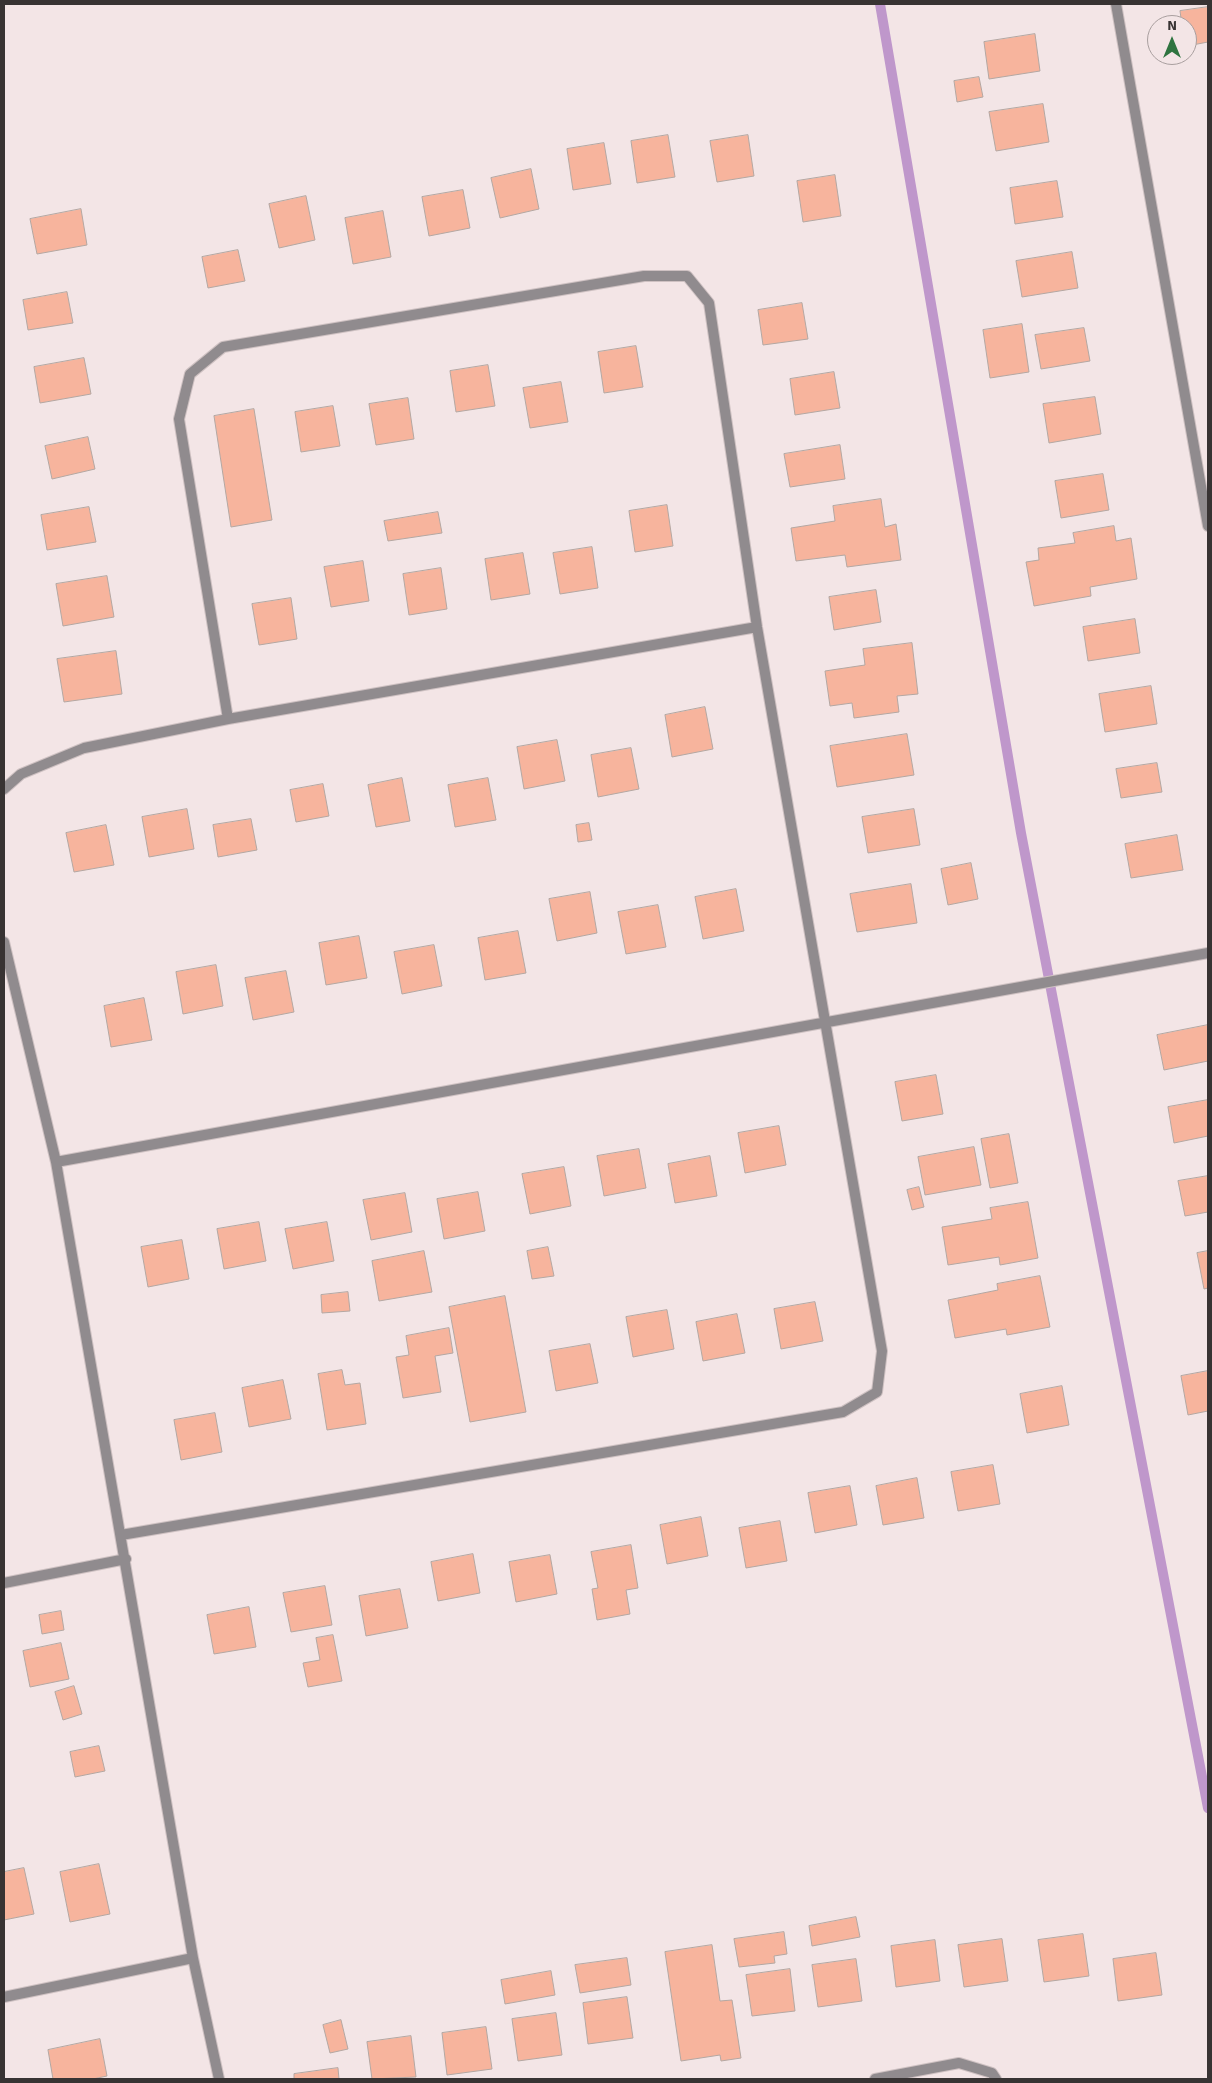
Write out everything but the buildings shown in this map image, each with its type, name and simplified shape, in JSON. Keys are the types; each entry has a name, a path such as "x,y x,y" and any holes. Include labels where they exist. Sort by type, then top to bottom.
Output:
{"street":[{"path":"1116,4 1208,526"},
{"path":"121,1535 843,1412 877,1392 882,1351 757,627 709,303 687,276 644,276 223,347 190,374 179,419 228,719"},
{"path":"4,789 21,774 84,748 228,719 757,627"},
{"path":"4,942 56,1162 126,1559 193,1958 218,2079"},
{"path":"56,1162 1208,953"},
{"path":"4,1582 126,1559"},
{"path":"4,1998 193,1958"},
{"path":"875,2079 959,2063 992,2073 996,2079"}],"waterway":[{"path":"880,4 1021,833 1208,1808"}]}
